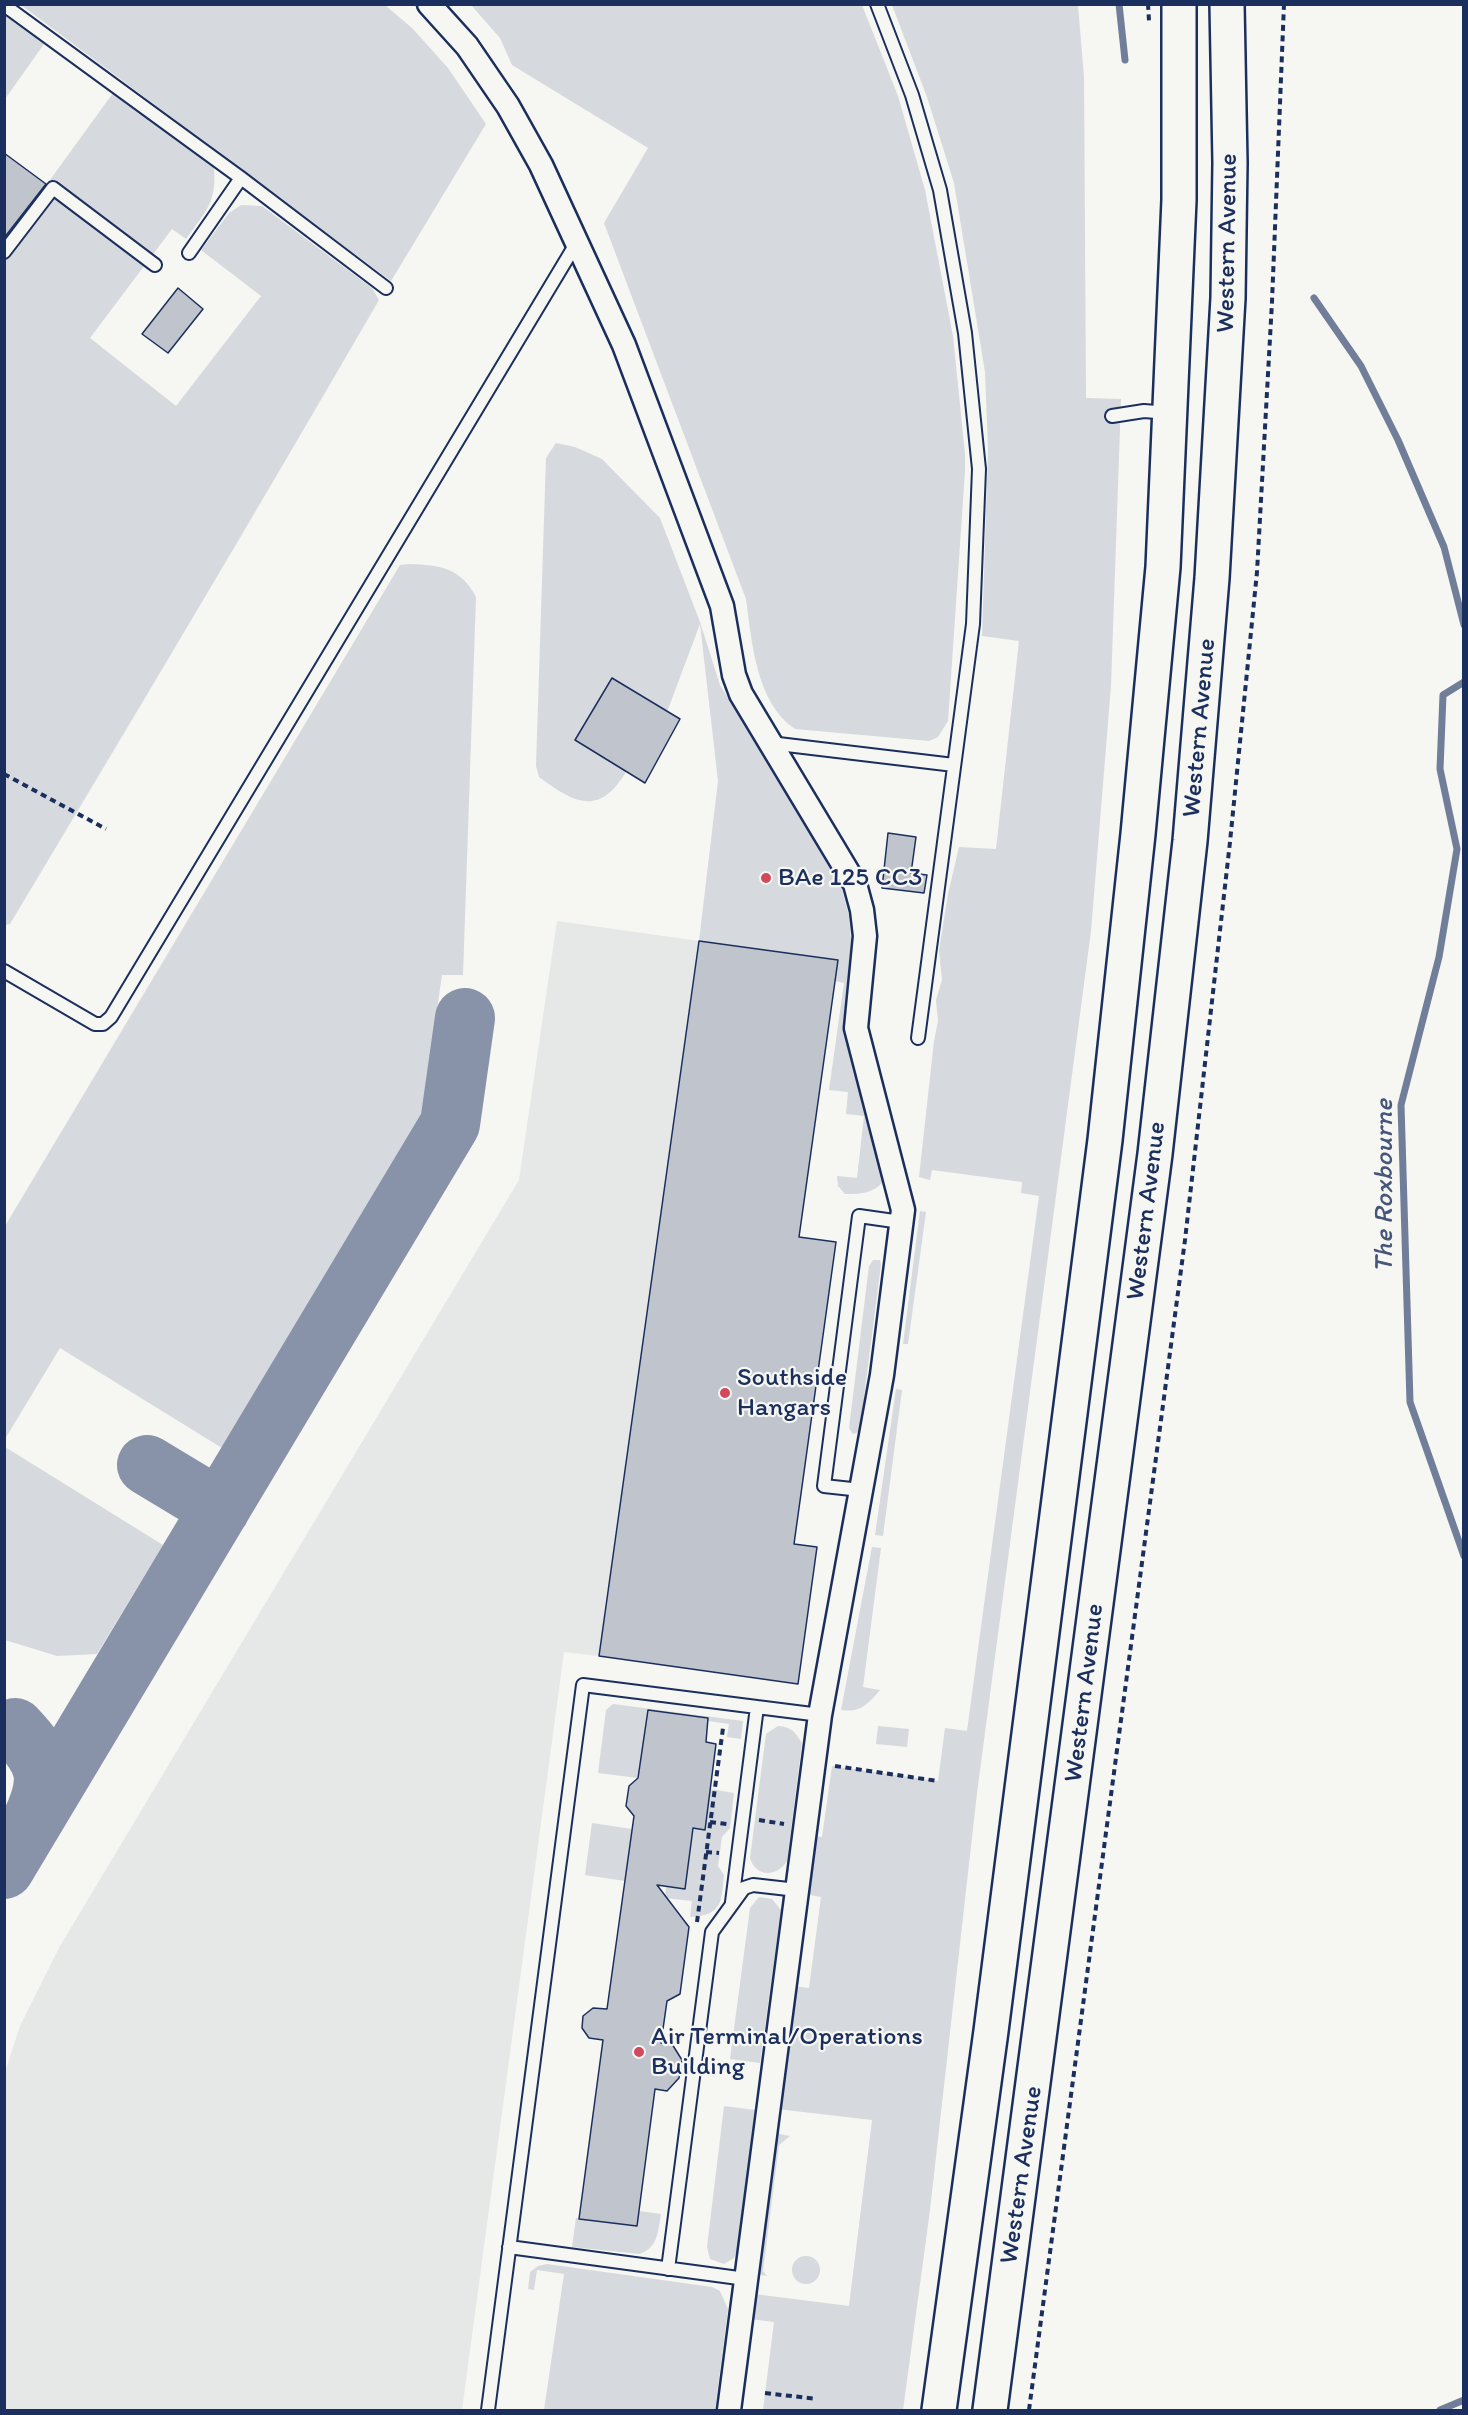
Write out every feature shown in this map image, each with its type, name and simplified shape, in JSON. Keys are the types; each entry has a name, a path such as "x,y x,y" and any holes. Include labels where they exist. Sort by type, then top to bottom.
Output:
{"highway":[{"name":"Western Avenue","path":"939,2410 994,2007 1105,1140 1163,567 1179,200 1179,4"},
{"name":"Western Avenue","path":"990,2410 1150,1189 1190,841 1212,578 1228,298 1230,163 1227,4"},
{"path":"1230,163 1242,4"},
{"path":"1161,13 1180,66"}],"street":[{"path":"429,4 467,46 508,106 542,165 624,345 722,606 735,675 741,694 855,884 862,910 865,936 856,1028 903,1210 882,1375 820,1714 729,2410"}],"lane":[{"path":"877,4 912,94 940,190 967,345 979,469 973,624 918,1038"},
{"path":"4,5 241,178 386,288"},
{"path":"189,253 241,178"},
{"path":"4,252 53,188 155,265"},
{"path":"4,971 94,1024 103,1024 111,1017 577,242"},
{"path":"1112,416 1144,411 1171,413"},
{"path":"769,743 954,765"},
{"path":"861,1490 824,1486 859,1216 901,1222"},
{"path":"488,2410 583,1685 820,1714"},
{"path":"732,1902 757,1707"},
{"path":"668,2269 712,1932 744,1888 753,1885 797,1890"},
{"path":"509,2247 746,2279"}],"path":[{"path":"1148,4 1161,13"},
{"path":"1029,2410 1185,1240 1230,842 1257,572 1273,279 1284,4"},
{"path":"4,774 106,829"},
{"path":"696,1927 723,1728"},
{"path":"828,1765 938,1781"},
{"path":"743,1818 806,1827"},
{"path":"706,1852 719,1853"},
{"path":"765,2393 817,2399"}],"shaded area":[{"path":"21,5 385,5 413,29 448,68 486,124 391,281"},
{"path":"471,5 862,5 898,96 925,190 953,336 965,471 948,721 938,737 929,741 795,729 782,718 772,704 758,670 746,599 604,223 648,148 512,65 500,38"},
{"path":"892,5 1078,5 1084,77 1086,398 1121,399 1111,686 1091,931 977,1793 930,2210 903,2410 763,2410 774,2322 750,2319 754,2294 849,2306 872,2120 777,2109 793,1986 809,1988 821,1897 805,1894 812,1836 822,1837 832,1766 938,1781 945,1728 967,1731 1039,1196 1021,1193 1022,1182 932,1170 930,1180 919,1177 938,1021 936,1000 942,980 939,950 948,894 959,847 996,849 1019,641 982,636 988,449 985,372 954,183 927,97"},
{"path":"5,16 44,44 5,99"},
{"path":"113,93 214,168 214,190 211,199 186,239 172,229 90,338 176,406 261,296 201,250 229,213 241,205 262,206 372,288 379,300 10,924 5,925 5,242"},
{"path":"556,443 575,447 602,459 660,518 700,622 720,685 839,879 849,916 851,940 843,1027 883,1176 883,1182 870,1191 845,1194 838,1186 837,1176 857,1178 864,1116 846,1114 848,1092 829,1090 844,983 835,981 837,960 699,941 718,781 700,624 667,712 612,678 575,740 626,772 616,786 596,800 586,801 564,794 539,777 536,766 546,458"},
{"path":"410,564 449,570 464,580 476,597 463,975 442,975 421,1119 222,1448 60,1348 5,1439 5,1226 400,565"},
{"path":"557,921 699,941 599,1656 564,1652 462,2410 5,2410 4,2075 20,2026 60,1946 519,1180"},
{"path":"920,1211 926,1212 908,1344 903,1344"},
{"path":"873,1260 880,1260 881,1265 860,1428 853,1434 849,1428 869,1266"},
{"path":"896,1389 902,1390 883,1536 875,1535"},
{"path":"5,1447 163,1545 97,1654 57,1656 5,1640"},
{"path":"872,1547 881,1548 863,1687 880,1690 859,1709 841,1710"},
{"path":"613,1704 743,1721 741,1739 727,1737 729,1724 708,1721 708,1718 648,1710 638,1778 598,1773 606,1710"},
{"path":"778,1726 793,1731 802,1743 787,1861 778,1870 767,1873 757,1869 750,1858 766,1734"},
{"path":"878,1726 909,1729 907,1747 876,1744"},
{"path":"710,1789 734,1793 730,1828 722,1837 718,1866 724,1875 721,1900 709,1913 690,1917 692,1901 665,1898 666,1887 685,1889 693,1828 705,1830"},
{"path":"592,1823 632,1829 625,1881 585,1875"},
{"path":"759,1897 772,1899 781,1910 760,2063 730,2059 750,1908"},
{"path":"724,2106 755,2110 738,2249 734,2258 724,2264 710,2259 707,2247"},
{"path":"774,2133 790,2136 779,2145 763,2271 767,2276 756,2274"},
{"path":"639,2211 661,2214 654,2243 646,2251 640,2254 572,2247 576,2218 637,2226"},
{"path":"806,2256 816,2260 820,2270 816,2280 806,2284 796,2280 792,2270 796,2260"},
{"path":"547,2264 712,2287 720,2291 728,2309 715,2410 544,2410 564,2274 537,2270 534,2290 528,2289 530,2272 538,2266"}],"building":[{"path":"4,153 46,184 4,238"},
{"path":"178,288 203,309 168,353 142,334"},
{"path":"612,678 680,719 645,783 575,740"},
{"path":"888,833 916,837 911,873 927,875 924,893 882,888"},
{"name":"Southside Hangars","path":"699,941 838,960 799,1237 836,1242 794,1544 817,1547 798,1684 599,1656"},
{"name":"Air Terminal/Operations Building","path":"648,1710 708,1718 706,1742 716,1744 705,1830 693,1828 685,1889 657,1885 689,1927 680,1994 667,2001 661,2043 672,2044 682,2060 679,2078 667,2091 655,2089 637,2226 579,2219 603,2040 589,2038 582,2028 583,2016 593,2008 607,2009 634,1816 626,1806 629,1786 638,1778"}],"waterway":[{"name":"The Roxbourne","path":"1119,4 1125,60"},
{"name":"The Roxbourne","path":"1314,298 1361,366 1398,440 1444,547 1464,625"},
{"name":"The Roxbourne","path":"1464,682 1443,695 1440,769 1457,849 1439,957 1401,1105 1410,1402 1464,1556"},
{"path":"1440,2410 1464,2400"}],"taxiway":[{"path":"4,1869 450,1124 465,1018"},
{"path":"147,1465 220,1509"},
{"path":"15,1728 34,1751 43,1771 42,1793 32,1821"}],"place":[{"name":"BAe 125 CC3","path":"766,878"},
{"name":"Southside Hangars","path":"725,1393"},
{"name":"Air Terminal/Operations Building","path":"639,2052"}]}
